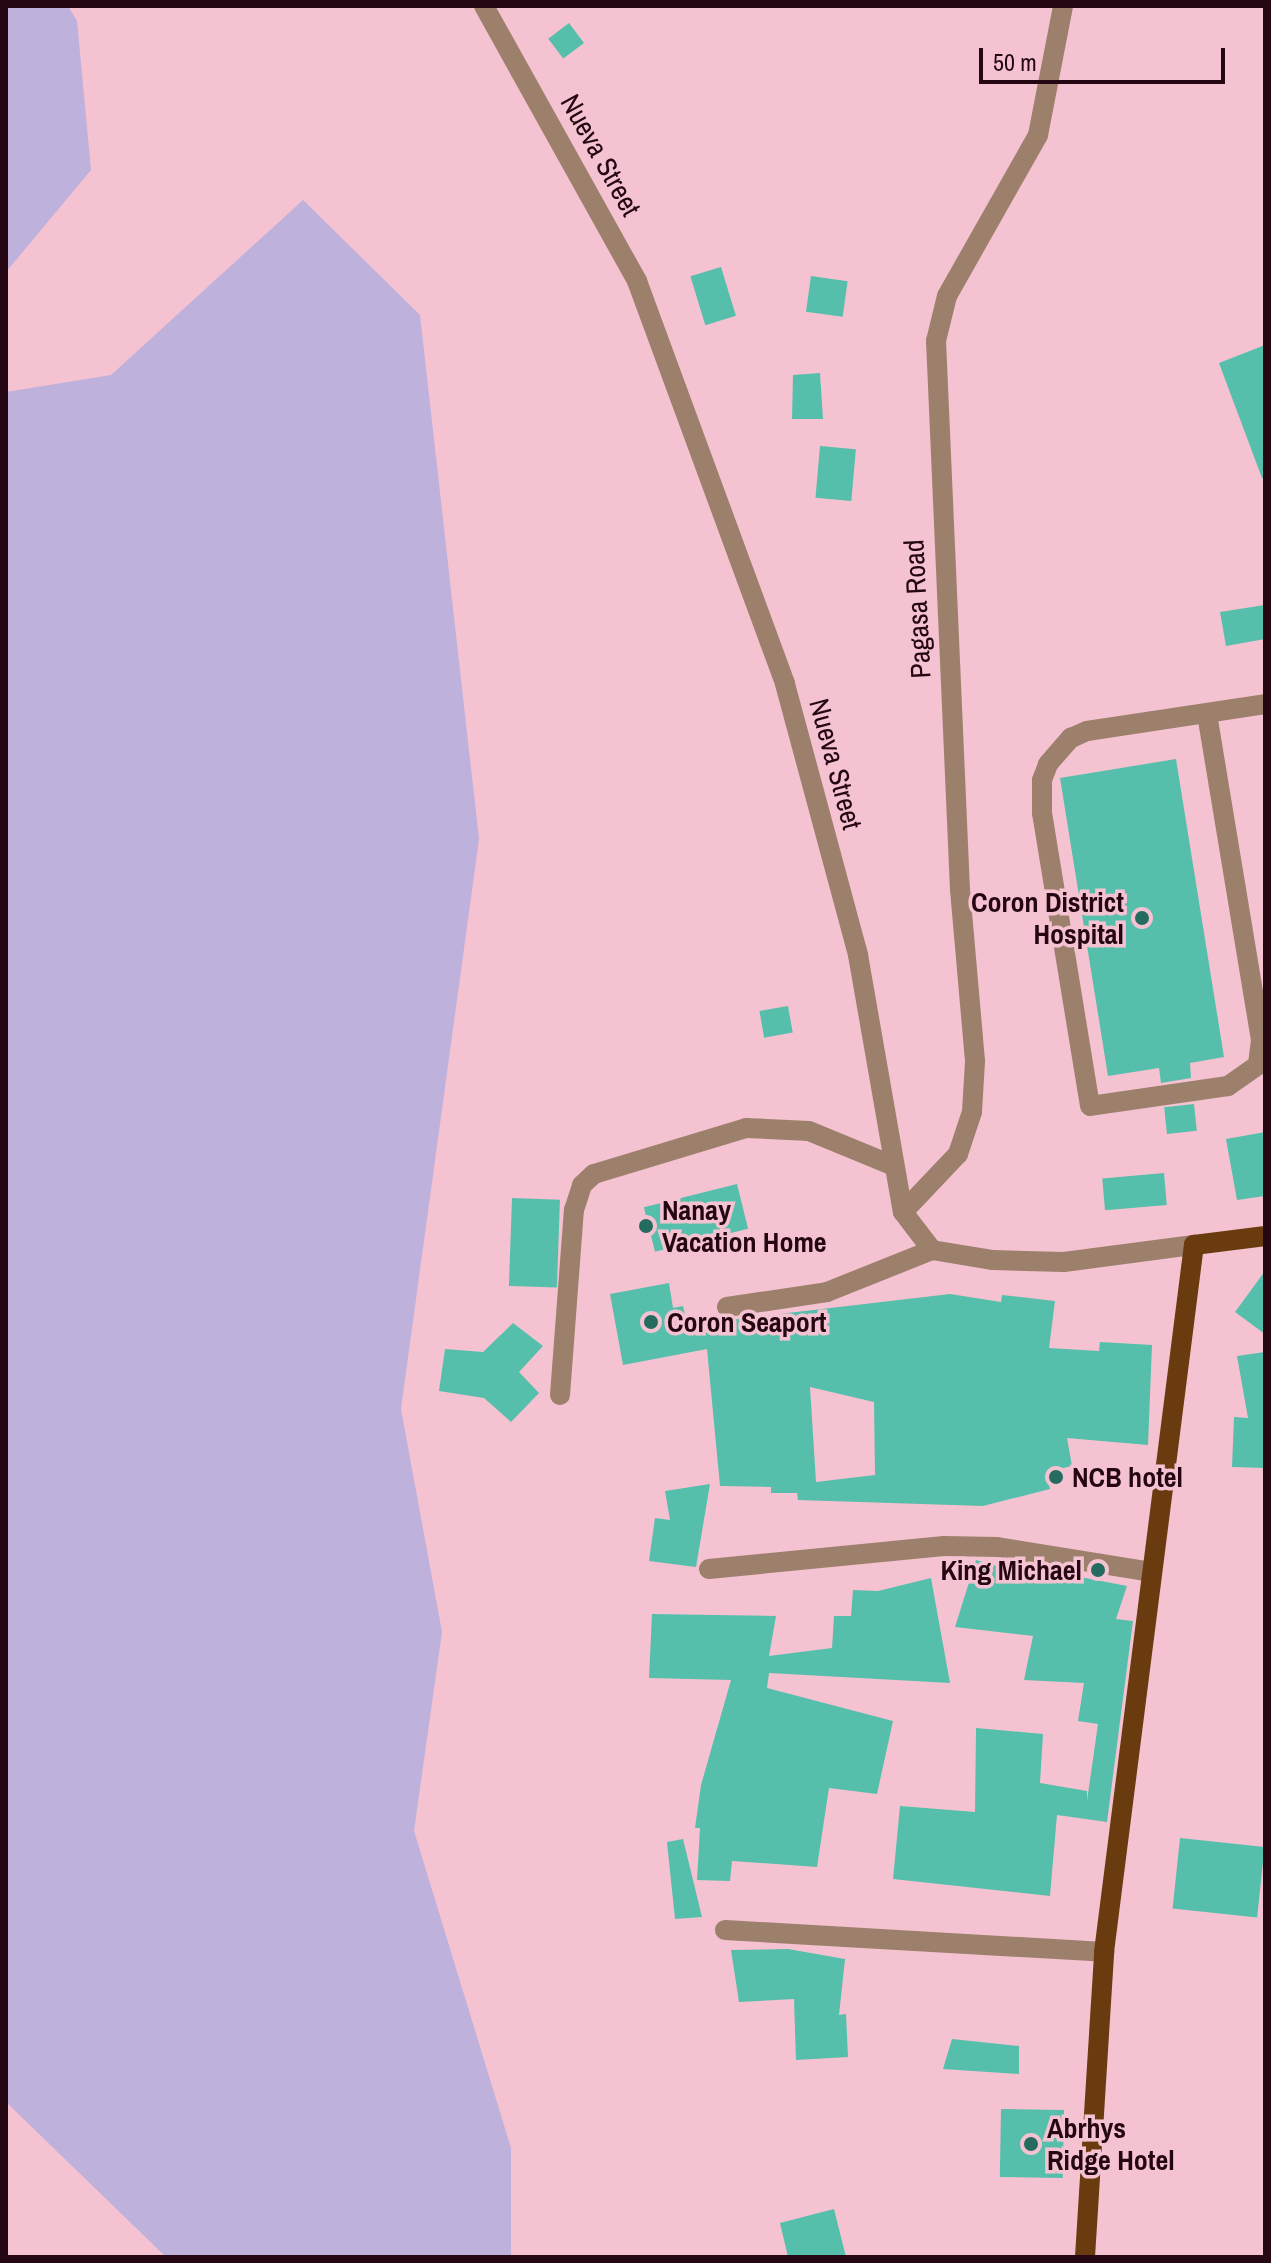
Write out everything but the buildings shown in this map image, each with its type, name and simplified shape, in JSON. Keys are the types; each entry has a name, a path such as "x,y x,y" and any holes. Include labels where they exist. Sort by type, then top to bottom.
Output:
{"main road":[{"path":"1085,2257 1104,1952 1194,1245 1265,1236"}],"street":[{"name":"Nueva Street","path":"484,6 637,281 785,684 858,955 903,1212 932,1250"},
{"name":"Pagasa Road","path":"903,1212 958,1154 972,1112 975,1061 960,890 936,341 947,296 1038,135 1063,6"},
{"path":"1207,714 1260,1007 1261,1053 1258,1065 1240,1082 1090,1106 1042,813 1042,780 1059,750 1087,731 1265,704"},
{"path":"560,1395 574,1210 582,1185 594,1174 746,1128 809,1131 894,1166"},
{"path":"727,1307 827,1292 932,1250 993,1260 1064,1262 1194,1245"},
{"path":"709,1569 944,1546 997,1547 1151,1572"},
{"path":"725,1930 1104,1952"}],"shaded area":[{"path":"6,6 68,6 77,21 91,170 6,272"},
{"path":"303,200 420,315 479,839 401,1409 442,1632 414,1831 511,2148 511,2257 166,2257 6,2102 6,392 111,375"}],"place":[{"name":"Coron District Hospital","path":"1142,918"},
{"name":"Nanay Vacation Home","path":"646,1226"},
{"name":"Coron Seaport","path":"651,1322"},
{"name":"NCB hotel","path":"1056,1477"},
{"name":"King Michael","path":"1098,1570"},
{"name":"Abrhys Ridge Hotel","path":"1031,2144"}]}
